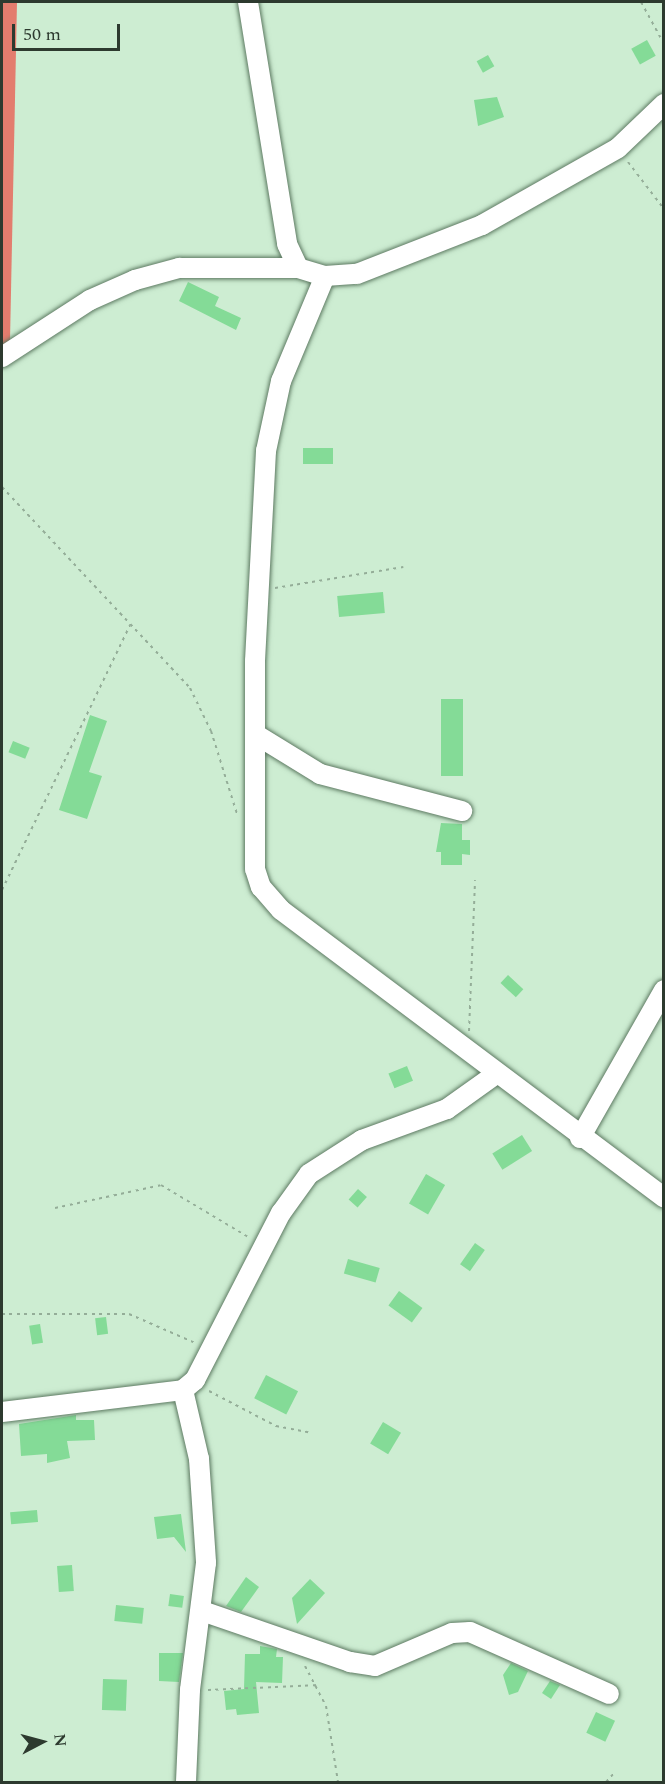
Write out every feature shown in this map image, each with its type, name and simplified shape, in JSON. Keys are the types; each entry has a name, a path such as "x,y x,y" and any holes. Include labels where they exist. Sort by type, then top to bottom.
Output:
{"street":[{"path":"248,2 285,233 298,268"},
{"path":"2,357 90,300 135,280 179,268 298,268 325,276 366,271 482,225 618,148 663,104"},
{"path":"325,276 281,381 266,451 257,591 255,734 255,869 261,887 281,910 580,1138 663,1198"},
{"path":"255,734 320,774 462,811"},
{"path":"580,1138 663,990"},
{"path":"186,1782 190,1690 202,1611 204,1496 189,1385 212,1350 264,1248 309,1174 331,1156 447,1109 496,1074"},
{"path":"2,1412 189,1385"},
{"path":"202,1611 288,1641 375,1666 452,1633 470,1632 609,1694"}],"path":[{"path":"641,2 663,44"},
{"path":"618,148 663,209"},
{"path":"2,487 190,688 212,731 241,825"},
{"path":"257,591 403,567"},
{"path":"2,890 130,625"},
{"path":"468,1052 475,880"},
{"path":"55,1208 161,1185 264,1248"},
{"path":"2,1314 129,1314 212,1350"},
{"path":"189,1385 249,1414 308,1432"},
{"path":"288,1641 318,1685 338,1782"},
{"path":"190,1690 318,1685"},
{"path":"606,1782 615,1772"}],"shaded area":[{"path":"2,2 17,2 10,340 2,347"}],"building":[{"path":"647,40 656,56 640,64 631,49"},
{"path":"488,55 494,66 483,73 477,61"},
{"path":"497,97 504,117 478,126 474,100"},
{"path":"188,282 219,297 215,306 241,318 236,330 179,301"},
{"path":"303,448 333,448 333,464 303,464"},
{"path":"383,592 385,613 339,617 337,596"},
{"path":"441,699 463,699 463,776 441,776"},
{"path":"90,715 107,721 89,772 102,776 87,819 59,810"},
{"path":"13,741 30,748 25,759 9,752"},
{"path":"441,823 462,824 462,840 470,840 470,855 462,854 462,865 441,865 441,852 436,852"},
{"path":"508,975 523,989 516,997 500,983"},
{"path":"407,1066 413,1081 394,1088 388,1073"},
{"path":"522,1135 532,1151 502,1170 492,1154"},
{"path":"426,1174 445,1185 428,1214 409,1203"},
{"path":"358,1189 367,1197 358,1207 349,1199"},
{"path":"475,1243 485,1250 470,1271 460,1264"},
{"path":"348,1259 380,1268 376,1283 344,1273"},
{"path":"399,1291 422,1308 412,1323 388,1306"},
{"path":"106,1317 108,1334 97,1335 95,1318"},
{"path":"40,1324 43,1343 32,1344 29,1326"},
{"path":"266,1375 298,1391 286,1415 254,1398"},
{"path":"76,1415 76,1420 94,1420 95,1440 67,1441 70,1458 47,1463 47,1454 21,1456 19,1424"},
{"path":"383,1422 401,1433 388,1454 370,1443"},
{"path":"37,1510 38,1522 11,1524 10,1512"},
{"path":"181,1514 186,1552 174,1537 157,1539 154,1517"},
{"path":"72,1565 74,1591 59,1592 57,1566"},
{"path":"246,1577 259,1587 241,1612 226,1606"},
{"path":"310,1579 325,1593 297,1624 292,1598"},
{"path":"170,1594 184,1596 182,1608 168,1606"},
{"path":"116,1605 144,1608 142,1624 114,1621"},
{"path":"260,1646 277,1649 276,1657 283,1657 282,1683 256,1682 259,1713 237,1715 236,1709 226,1710 224,1691 244,1689 245,1654 260,1654"},
{"path":"159,1653 183,1653 179,1682 159,1681"},
{"path":"511,1663 528,1671 518,1692 509,1695 503,1675"},
{"path":"103,1679 127,1680 126,1711 102,1710"},
{"path":"550,1681 560,1685 551,1699 542,1693"},
{"path":"596,1712 615,1721 605,1742 586,1733"}]}
